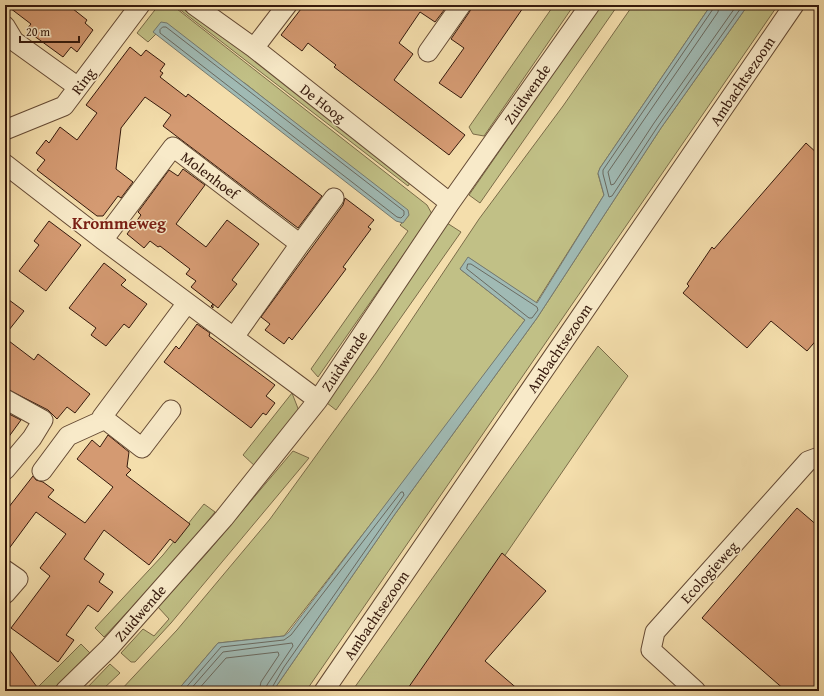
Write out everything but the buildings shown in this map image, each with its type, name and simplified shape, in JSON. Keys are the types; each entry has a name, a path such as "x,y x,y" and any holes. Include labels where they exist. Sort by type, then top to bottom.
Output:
{"street":[{"name":"Ring","path":"5,130 64,106 140,5"},
{"name":"De Hoog","path":"194,5 254,48 450,203"},
{"path":"254,48 287,5"},
{"path":"428,52 461,5"},
{"name":"Zuidwende","path":"65,691 109,648 219,524 318,400 450,203 590,5"},
{"name":"Ambachtsezoom","path":"324,691 794,5"},
{"path":"5,26 14,41 78,87"},
{"name":"Molenhoef","path":"103,240 173,147 300,244"},
{"path":"5,164 103,240 318,400"},
{"path":"234,337 334,198"},
{"path":"42,471 68,436 101,420 187,302"},
{"path":"5,399 68,436"},
{"path":"102,417 142,448 171,410"},
{"path":"5,470 32,438 43,420"},
{"name":"Ecologieweg","path":"696,691 651,650 655,632 808,461 819,457"},
{"path":"5,570 18,579 5,594"}],"shaded area":[{"path":"172,5 427,205 432,214 318,377 311,369 408,231 400,225 409,215 246,84 154,32 156,34 148,42 137,33 158,6"},
{"path":"174,5 184,5 410,183 408,186"},
{"path":"554,5 574,5 484,136 473,134 469,127"},
{"path":"601,5 618,5 480,203 469,195"},
{"path":"633,5 711,5 600,168 598,174 604,195 536,303 469,258 460,269 525,320 432,445 284,636 218,643 177,691 120,691 177,630 270,519 376,373 479,219 563,106"},
{"path":"748,5 778,5 306,691 273,691 395,514 537,318 661,128"},
{"path":"447,223 461,232 336,410 327,403"},
{"path":"598,346 628,376 412,691 352,691"},
{"path":"292,393 299,411 257,468 243,455"},
{"path":"293,451 309,458 171,623 135,662 131,662 121,653 143,629 154,636 169,619 158,607 207,553"},
{"path":"204,504 215,512 173,563 104,637 95,628 163,555"},
{"path":"81,644 90,653 52,691 34,691"},
{"path":"110,664 120,673 101,691 84,691"}],"water":[{"path":"711,5 748,5 661,128 537,318 395,514 273,691 177,691 218,643 284,636 289,632 525,320 460,269 468,257 537,303 604,195 598,173 600,168"},
{"path":"161,22 167,23 408,210 409,215 403,223 396,221 153,32"}],"district":[{"name":"Krommeweg","path":"119,222"}]}
